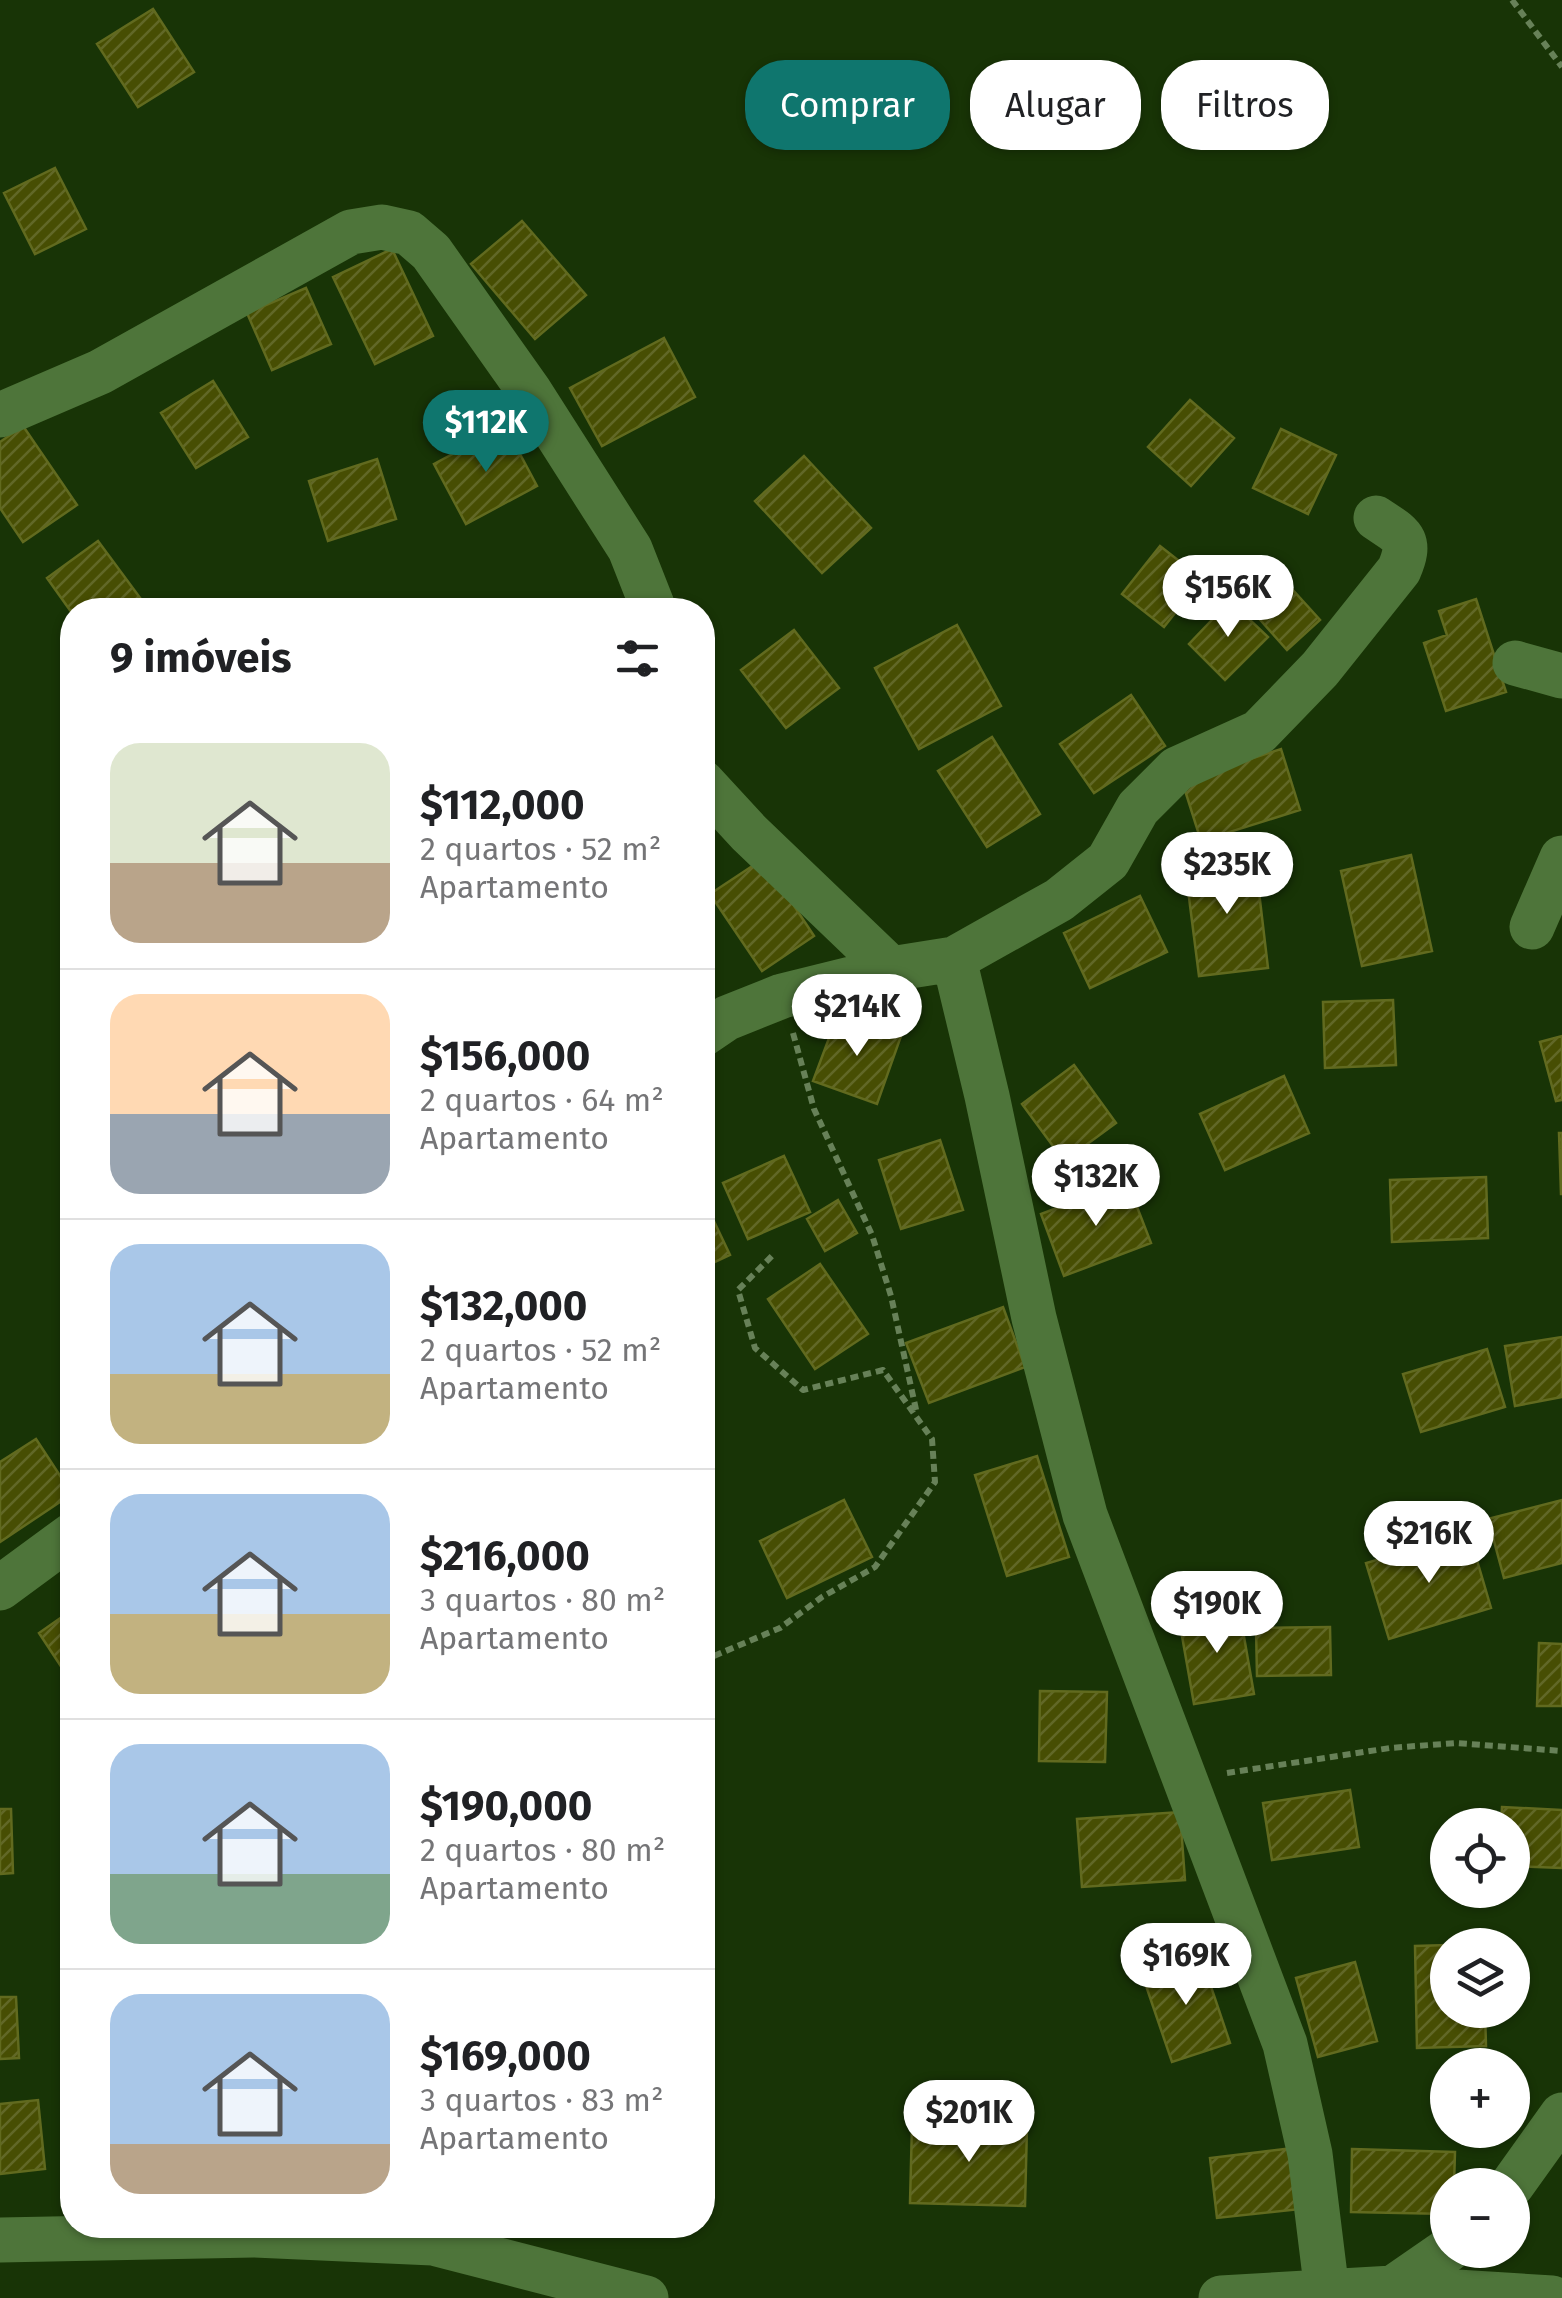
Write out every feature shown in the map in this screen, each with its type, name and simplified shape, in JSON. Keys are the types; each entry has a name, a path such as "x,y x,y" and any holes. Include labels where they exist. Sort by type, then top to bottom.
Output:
{"street":[{"path":"0,416 100,372 351,232 382,227 409,232 432,252 530,392 630,548 649,598"},
{"path":"715,1026 782,996 954,959 1059,900 1108,861 1138,808 1177,768 1259,732 1320,669 1388,586 1406,554 1406,543 1400,534 1376,518"},
{"path":"1515,663 1562,676"},
{"path":"715,796 891,970"},
{"path":"1532,927 1562,858"},
{"path":"954,959 1034,1318 1085,1515 1286,2044 1310,2154 1328,2292"},
{"path":"0,1588 60,1544"},
{"path":"1524,2168 1562,2115"},
{"path":"0,2240 85,2238"},
{"path":"374,2238 433,2243 625,2296"},
{"path":"1393,2293 1430,2264"},
{"path":"1221,2298 1328,2292 1552,2298"}],"path":[{"path":"1512,0 1562,67"},
{"path":"782,996 814,1109 876,1250 904,1349 918,1420"},
{"path":"715,1656 780,1628 822,1597 875,1567 935,1482 932,1438 883,1370 804,1390 755,1348 738,1290 774,1254"},
{"path":"1186,1781 1390,1748 1456,1742 1562,1751"}],"building":[{"path":"153,9 194,72 138,107 97,44"},
{"path":"55,168 86,229 35,254 4,193"},
{"path":"522,221 586,295 535,339 471,264"},
{"path":"392,249 433,336 375,364 333,277"},
{"path":"306,288 331,344 272,370 247,313"},
{"path":"664,338 695,397 602,446 570,388"},
{"path":"213,381 248,437 196,468 161,413"},
{"path":"1190,400 1234,438 1191,486 1148,447"},
{"path":"23,426 77,505 23,542 0,508 0,442"},
{"path":"505,426 537,486 466,524 434,464"},
{"path":"1281,429 1336,455 1308,514 1253,488"},
{"path":"804,456 871,528 822,573 755,501"},
{"path":"377,459 396,519 328,541 309,481"},
{"path":"98,541 140,598 61,598 47,578"},
{"path":"1160,546 1202,579 1164,627 1122,594"},
{"path":"1272,567 1320,620 1287,650 1239,596"},
{"path":"1476,599 1506,692 1446,711 1424,643 1447,635 1439,611"},
{"path":"1230,601 1268,637 1225,680 1189,644"},
{"path":"957,625 1001,706 919,749 875,668"},
{"path":"794,630 839,688 786,728 741,670"},
{"path":"1131,695 1165,746 1094,793 1060,744"},
{"path":"992,737 1040,814 987,847 938,771"},
{"path":"1281,749 1300,810 1201,841 1182,781"},
{"path":"1411,855 1432,951 1362,966 1341,871"},
{"path":"1255,858 1268,968 1199,976 1185,866"},
{"path":"763,859 814,936 762,971 715,901 715,891"},
{"path":"1140,896 1167,952 1090,988 1064,933"},
{"path":"1393,1000 1396,1065 1325,1068 1323,1002"},
{"path":"838,1014 901,1036 877,1104 813,1081"},
{"path":"1562,1036 1562,1100 1556,1101 1540,1042"},
{"path":"1074,1065 1116,1123 1064,1161 1022,1104"},
{"path":"1284,1076 1309,1133 1225,1170 1200,1114"},
{"path":"1562,1133 1562,1194 1561,1194"},
{"path":"940,1140 963,1210 901,1229 879,1160"},
{"path":"784,1156 810,1212 748,1239 723,1183"},
{"path":"1486,1177 1488,1238 1392,1242 1390,1180"},
{"path":"1127,1181 1151,1243 1064,1276 1041,1214"},
{"path":"838,1200 857,1233 825,1251 807,1219"},
{"path":"715,1223 730,1255 715,1262"},
{"path":"820,1264 868,1334 815,1369 768,1299"},
{"path":"1003,1307 1025,1367 929,1403 906,1343"},
{"path":"1562,1337 1562,1397 1515,1406 1505,1346"},
{"path":"1487,1349 1505,1407 1421,1432 1403,1374"},
{"path":"36,1439 60,1476 60,1502 0,1542 0,1462"},
{"path":"1037,1456 1069,1557 1007,1576 975,1475"},
{"path":"844,1500 872,1557 787,1598 760,1541"},
{"path":"1562,1500 1562,1563 1504,1578 1488,1519"},
{"path":"1469,1533 1491,1608 1389,1639 1366,1563"},
{"path":"1239,1608 1254,1694 1194,1704 1179,1619"},
{"path":"60,1618 60,1665 39,1633"},
{"path":"1330,1627 1331,1675 1257,1676 1256,1628"},
{"path":"1539,1643 1562,1644 1562,1706 1537,1706"},
{"path":"1040,1691 1107,1692 1105,1762 1039,1761"},
{"path":"1350,1790 1359,1847 1272,1860 1263,1803"},
{"path":"1530,1808 1562,1810 1562,1868 1530,1867"},
{"path":"0,1809 11,1809 13,1873 0,1874"},
{"path":"1180,1812 1185,1880 1082,1887 1077,1819"},
{"path":"1415,1946 1430,1946 1430,2028 1486,2028 1486,2046 1417,2048"},
{"path":"1200,1954 1230,2043 1172,2062 1142,1974"},
{"path":"1355,1962 1377,2041 1318,2057 1296,1978"},
{"path":"0,1997 16,1997 19,2058 0,2059"},
{"path":"38,2100 45,2169 0,2174 0,2104"},
{"path":"912,2125 1027,2127 1025,2206 910,2203"},
{"path":"1294,2148 1301,2209 1217,2218 1210,2158"},
{"path":"1352,2149 1455,2152 1455,2168 1430,2168 1430,2214 1351,2212"}]}
